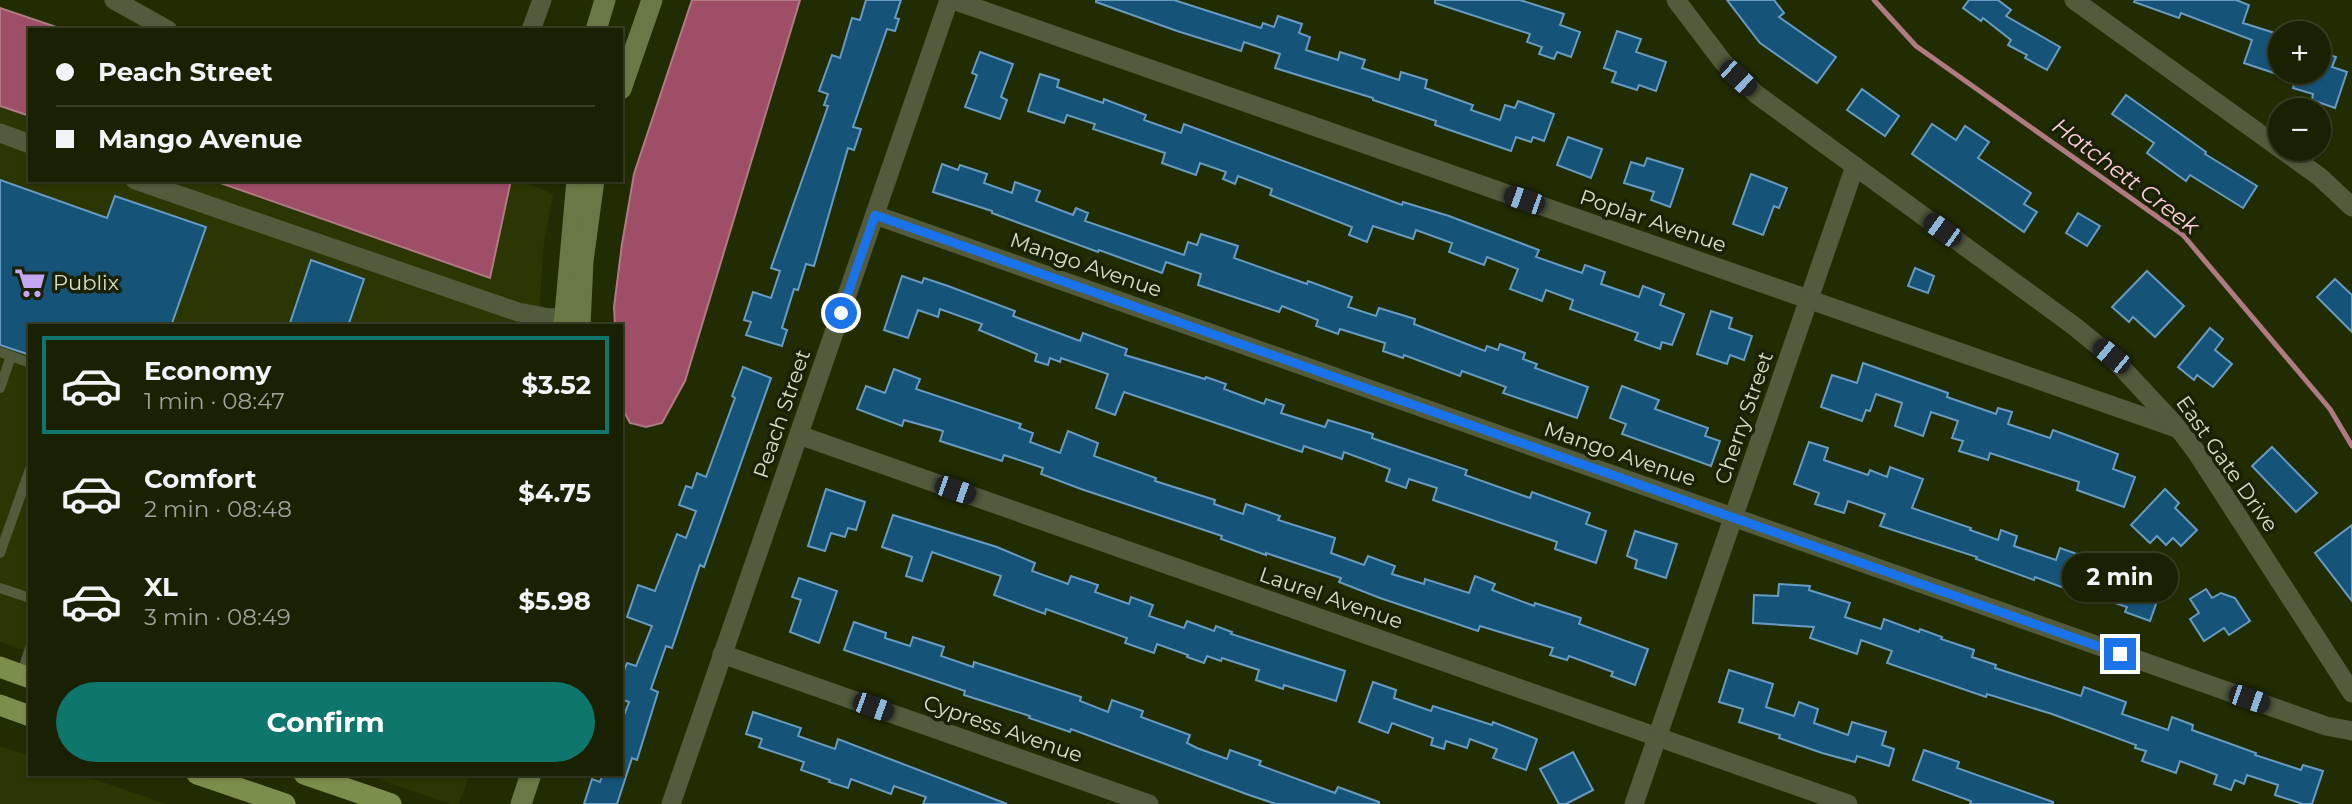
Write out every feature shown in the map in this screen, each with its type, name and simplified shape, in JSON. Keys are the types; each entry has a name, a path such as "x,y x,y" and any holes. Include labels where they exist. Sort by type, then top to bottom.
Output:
{"main road":[{"path":"0,667 25,676"},
{"path":"0,680 25,676"},
{"path":"0,699 28,700"},
{"path":"0,705 28,715"},
{"path":"203,776 285,804"},
{"path":"310,776 391,804"}],"street":[{"path":"114,0 164,28"},
{"path":"532,28 542,0"},
{"path":"597,28 605,0"},
{"path":"623,83 652,0"},
{"name":"Peach Street","path":"671,804 951,0"},
{"name":"Poplar Avenue","path":"951,0 2179,429"},
{"name":"East Gate Drive","path":"1676,0 1710,46 1756,94 2074,326 2111,356 2179,429 2197,453 2352,692"},
{"path":"2074,0 2320,177 2352,206"},
{"path":"0,133 28,143"},
{"name":"Cherry Street","path":"1634,804 1855,166"},
{"path":"141,182 511,310 569,323"},
{"path":"569,323 577,182"},
{"path":"569,323 583,261 594,182"},
{"name":"Mango Avenue","path":"875,215 2326,726 2352,730"},
{"name":"Laurel Avenue","path":"799,435 1848,804"},
{"name":"Cypress Avenue","path":"722,654 1149,804"},
{"path":"509,804 517,776"},
{"path":"521,804 530,776"}],"lane":[{"path":"0,352 28,362"},
{"path":"0,388 11,356"},
{"path":"0,553 28,475"},
{"path":"0,588 28,597"}],"shaded area":[{"path":"692,0 800,0 685,381 662,423 646,427 630,423 623,410 623,324 615,324 614,307 634,174"},
{"path":"0,8 59,28 28,28 28,115 0,106"},
{"path":"0,106 28,115 28,182 218,182 490,278 511,182 524,182 553,194 543,250 539,324 28,324 28,651 0,642"},
{"path":"218,182 511,182 490,278"},
{"path":"0,746 28,755 28,776 85,776 166,804 0,804"},
{"path":"371,776 469,776 459,804 450,804"}],"building":[{"path":"866,0 901,0 895,18 899,19 895,31 887,29 853,127 861,129 854,150 848,148 814,266 806,264 798,290 794,289 782,328 787,330 782,346 746,335 751,322 744,320 753,292 771,298 780,271 771,268 828,106 824,105 828,94 819,91 832,55 840,58 852,18 860,20"},
{"path":"1096,0 1174,0 1261,28 1263,23 1274,27 1278,16 1302,24 1299,33 1310,37 1306,50 1338,60 1340,52 1365,60 1362,68 1399,80 1401,72 1427,80 1425,88 1473,105 1471,110 1500,120 1505,105 1515,108 1518,101 1554,114 1544,141 1533,137 1531,142 1516,137 1511,151 1435,125 1436,121 1373,98 1275,68 1280,54 1244,42 1241,51 1177,31"},
{"path":"1435,0 1520,0 1564,14 1560,25 1580,32 1571,57 1557,52 1554,59 1539,54 1542,47 1527,42 1530,34 1435,3"},
{"path":"1727,0 1774,0 1784,13 1779,17 1836,57 1817,83 1760,43"},
{"path":"1969,0 1998,0 2011,10 2006,16 2060,47 2047,70 2008,45 2011,40 1983,18 1981,21 1963,8"},
{"path":"2236,0 2249,5 2243,23 2268,31 2268,71 2244,63 2252,40 2181,13 2179,18 2134,2"},
{"path":"1617,31 1641,39 1636,52 1666,62 1656,91 1639,85 1637,90 1612,82 1616,72 1604,68"},
{"path":"980,52 1013,64 1001,97 1007,100 1000,119 965,107 977,75 972,73"},
{"path":"2331,55 2336,57 2332,67 2347,72 2335,108 2331,107 2331,98 2312,98 2313,94 2293,88 2294,84 2331,84"},
{"path":"1040,74 1059,80 1057,87 1103,103 1104,99 1146,115 1144,120 1181,133 1184,124 1402,205 1403,202 1449,216 1539,250 1536,257 1582,273 1585,265 1605,272 1601,284 1639,297 1643,286 1664,294 1660,305 1684,314 1672,345 1662,342 1660,349 1635,340 1638,333 1570,309 1573,300 1546,290 1542,301 1510,289 1518,269 1487,257 1484,265 1449,252 1452,243 1416,230 1413,239 1373,226 1367,242 1349,235 1352,227 1270,195 1272,189 1238,176 1235,184 1223,179 1226,172 1200,163 1196,175 1162,163 1165,153 1093,129 1095,124 1067,115 1064,123 1028,111"},
{"path":"1862,89 1899,116 1885,136 1847,110"},
{"path":"2126,95 2206,152 2205,154 2257,186 2243,208 2190,175 2186,181 2147,153 2154,143 2112,114"},
{"path":"1932,124 1956,140 1965,126 1989,142 1978,158 2031,193 2024,204 2037,212 2024,232 1912,154"},
{"path":"1568,137 1602,149 1591,178 1557,165"},
{"path":"1647,158 1683,169 1670,207 1651,200 1654,192 1624,183 1631,162 1644,166"},
{"path":"942,164 958,170 960,165 987,174 984,183 1012,193 1015,182 1040,191 1036,201 1073,215 1076,208 1088,213 1085,221 1184,255 1188,242 1197,245 1201,234 1238,246 1234,258 1352,297 1348,307 1376,316 1379,308 1415,319 1414,324 1485,351 1487,346 1498,350 1500,344 1525,353 1523,359 1537,364 1535,368 1588,387 1577,418 1503,393 1506,387 1462,371 1460,376 1404,355 1403,358 1383,351 1385,343 1340,329 1338,334 1316,326 1318,320 1282,306 1279,312 1198,285 1201,274 1166,262 1162,273 933,192"},
{"path":"1751,174 1787,188 1779,208 1774,206 1763,235 1733,224"},
{"path":"0,180 107,218 115,196 206,227 172,324 28,324 28,354 0,345"},
{"path":"2078,213 2100,226 2087,246 2066,233"},
{"path":"311,260 364,279 349,324 290,324"},
{"path":"1915,268 1934,276 1928,293 1908,286"},
{"path":"2147,271 2184,306 2155,337 2133,317 2129,322 2112,307"},
{"path":"902,276 922,283 924,278 948,286 1015,311 1013,316 1080,341 1083,333 1127,349 1125,355 1226,384 1224,389 1264,404 1266,399 1284,405 1281,413 1325,427 1328,420 1373,434 1372,438 1467,470 1465,475 1530,498 1532,492 1590,513 1586,524 1606,531 1596,563 1555,549 1557,542 1433,500 1437,488 1409,479 1406,488 1386,481 1390,469 1344,452 1342,459 1304,446 1302,452 1124,392 1115,415 1096,408 1108,374 1061,358 1060,362 1050,358 1048,365 1035,361 1037,354 979,330 982,324 940,309 938,317 918,310 908,338 884,330"},
{"path":"2335,279 2352,295 2352,332 2317,297"},
{"path":"1711,311 1732,318 1729,328 1752,336 1744,360 1730,355 1727,364 1697,354"},
{"path":"2210,328 2223,339 2215,350 2232,364 2213,387 2197,375 2194,380 2178,367"},
{"path":"1863,363 1948,393 1947,397 1996,414 1998,408 2012,412 2008,424 2050,438 2053,430 2118,454 2113,469 2135,477 2124,507 2077,490 2079,482 1990,453 1988,460 1959,451 1963,441 1952,438 1958,421 1931,412 1923,436 1895,426 1902,403 1876,394 1870,411 1866,410 1862,421 1821,407 1832,375 1857,383"},
{"path":"743,367 771,378 704,567 700,565 672,648 666,646 651,689 658,692 637,760 632,758 617,804 584,804 592,779 600,782 602,776 623,776 623,718 629,702 623,700 623,673 627,663 636,666 652,626 627,617 638,585 655,591 677,534 686,538 696,511 679,505 686,486 692,488 697,473 706,477 735,398 732,396"},
{"path":"894,369 920,379 916,389 1021,424 1019,428 1033,433 1030,442 1060,453 1068,431 1098,443 1094,456 1156,478 1155,481 1215,500 1214,504 1243,514 1246,504 1280,516 1278,520 1335,538 1331,553 1364,565 1368,556 1395,566 1392,574 1424,584 1425,579 1469,593 1475,576 1495,584 1492,590 1534,606 1535,603 1581,618 1579,624 1648,649 1635,685 1611,676 1613,672 1569,656 1567,660 1550,655 1553,648 1480,626 1478,631 1380,598 1339,582 1341,578 1266,555 1221,539 1222,536 1081,489 1041,474 1043,468 1004,455 1002,461 940,441 943,431 904,420 902,426 857,409 866,386 885,393"},
{"path":"1622,386 1659,400 1655,409 1708,428 1705,436 1720,441 1711,466 1622,434 1626,424 1610,418"},
{"path":"1809,442 1828,448 1824,460 1868,475 1870,470 1887,477 1890,467 1923,479 1912,508 1971,528 1970,530 1998,540 2001,530 2017,536 2014,546 2056,560 2060,548 2120,569 2124,558 2167,573 2150,621 2125,612 2127,607 2097,597 2096,600 2035,577 2034,580 1976,559 1977,557 1880,526 1885,514 1848,501 1844,513 1815,504 1819,493 1794,484"},
{"path":"2272,447 2317,493 2296,512 2252,466"},
{"path":"826,489 865,502 856,530 848,528 845,537 831,533 825,551 808,546"},
{"path":"2165,489 2179,503 2175,508 2197,530 2181,546 2173,538 2166,545 2157,536 2150,543 2131,525"},
{"path":"893,515 997,547 1035,563 1032,571 1068,584 1071,576 1098,585 1095,592 1129,604 1131,597 1153,605 1149,616 1184,628 1187,621 1214,631 1216,626 1232,632 1231,634 1345,671 1336,701 1284,685 1283,689 1256,680 1259,670 1222,658 1221,661 1207,656 1204,663 1157,644 1154,653 1125,643 1127,638 1046,609 1045,614 994,595 1001,576 932,552 922,581 906,576 912,557 882,547"},
{"path":"2352,525 2352,601 2315,553"},
{"path":"1635,531 1677,544 1666,578 1635,568 1637,560 1627,556"},
{"path":"799,578 837,591 819,643 790,632 801,600 792,597"},
{"path":"1779,584 1810,586 1809,590 1850,603 1845,617 1881,629 1884,619 1919,632 1920,629 1974,650 1972,657 1996,665 1995,668 2081,696 2084,687 2126,702 2122,714 2168,730 2172,717 2193,725 2192,730 2256,753 2255,755 2301,770 2303,765 2323,771 2312,804 2303,804 2275,795 2278,785 2247,775 2244,784 2235,780 2231,790 2214,784 2217,775 2180,761 2176,773 2142,761 2146,751 2135,748 2136,745 2052,714 1987,694 1986,697 1887,663 1892,651 1861,640 1857,654 1810,638 1814,627 1753,623 1754,595 1778,596"},
{"path":"2206,589 2212,598 2221,593 2235,598 2250,621 2229,635 2224,628 2204,641 2190,619 2199,613 2190,599"},
{"path":"854,622 886,633 885,638 910,646 913,637 944,647 941,656 973,667 974,662 1081,697 1080,701 1108,712 1112,700 1143,711 1141,717 1190,735 1187,743 1197,748 1227,759 1230,750 1261,761 1259,765 1335,793 1338,787 1379,804 1276,804 1249,795 1071,729 1070,732 964,695 965,691 844,650"},
{"path":"1729,670 1773,684 1766,707 1794,716 1799,702 1818,709 1814,723 1848,735 1852,722 1886,732 1882,745 1894,749 1889,766 1857,756 1855,762 1822,753 1779,738 1780,735 1739,722 1743,709 1719,702"},
{"path":"1373,682 1396,690 1394,698 1431,711 1433,706 1492,725 1493,722 1537,739 1526,770 1493,758 1497,749 1470,739 1467,748 1446,741 1444,749 1431,745 1433,738 1392,723 1388,733 1359,722"},
{"path":"753,712 801,728 798,736 835,749 838,739 1007,804 923,804 926,797 894,786 891,794 851,779 848,788 829,782 830,780 801,770 804,762 759,747 762,739 746,734"},
{"path":"1924,750 1959,762 1957,768 2053,804 1970,804 1971,801 1913,780"},
{"path":"1573,752 1593,790 1566,804 1559,804 1540,769"}],"waterway":[{"name":"Hatchett Creek","path":"1874,0 1916,46 2183,235 2330,409 2352,446"}],"place":[{"name":"Publix","path":"30,283"}],"route":[{"path":"841,313 875,215 2120,654"}]}
